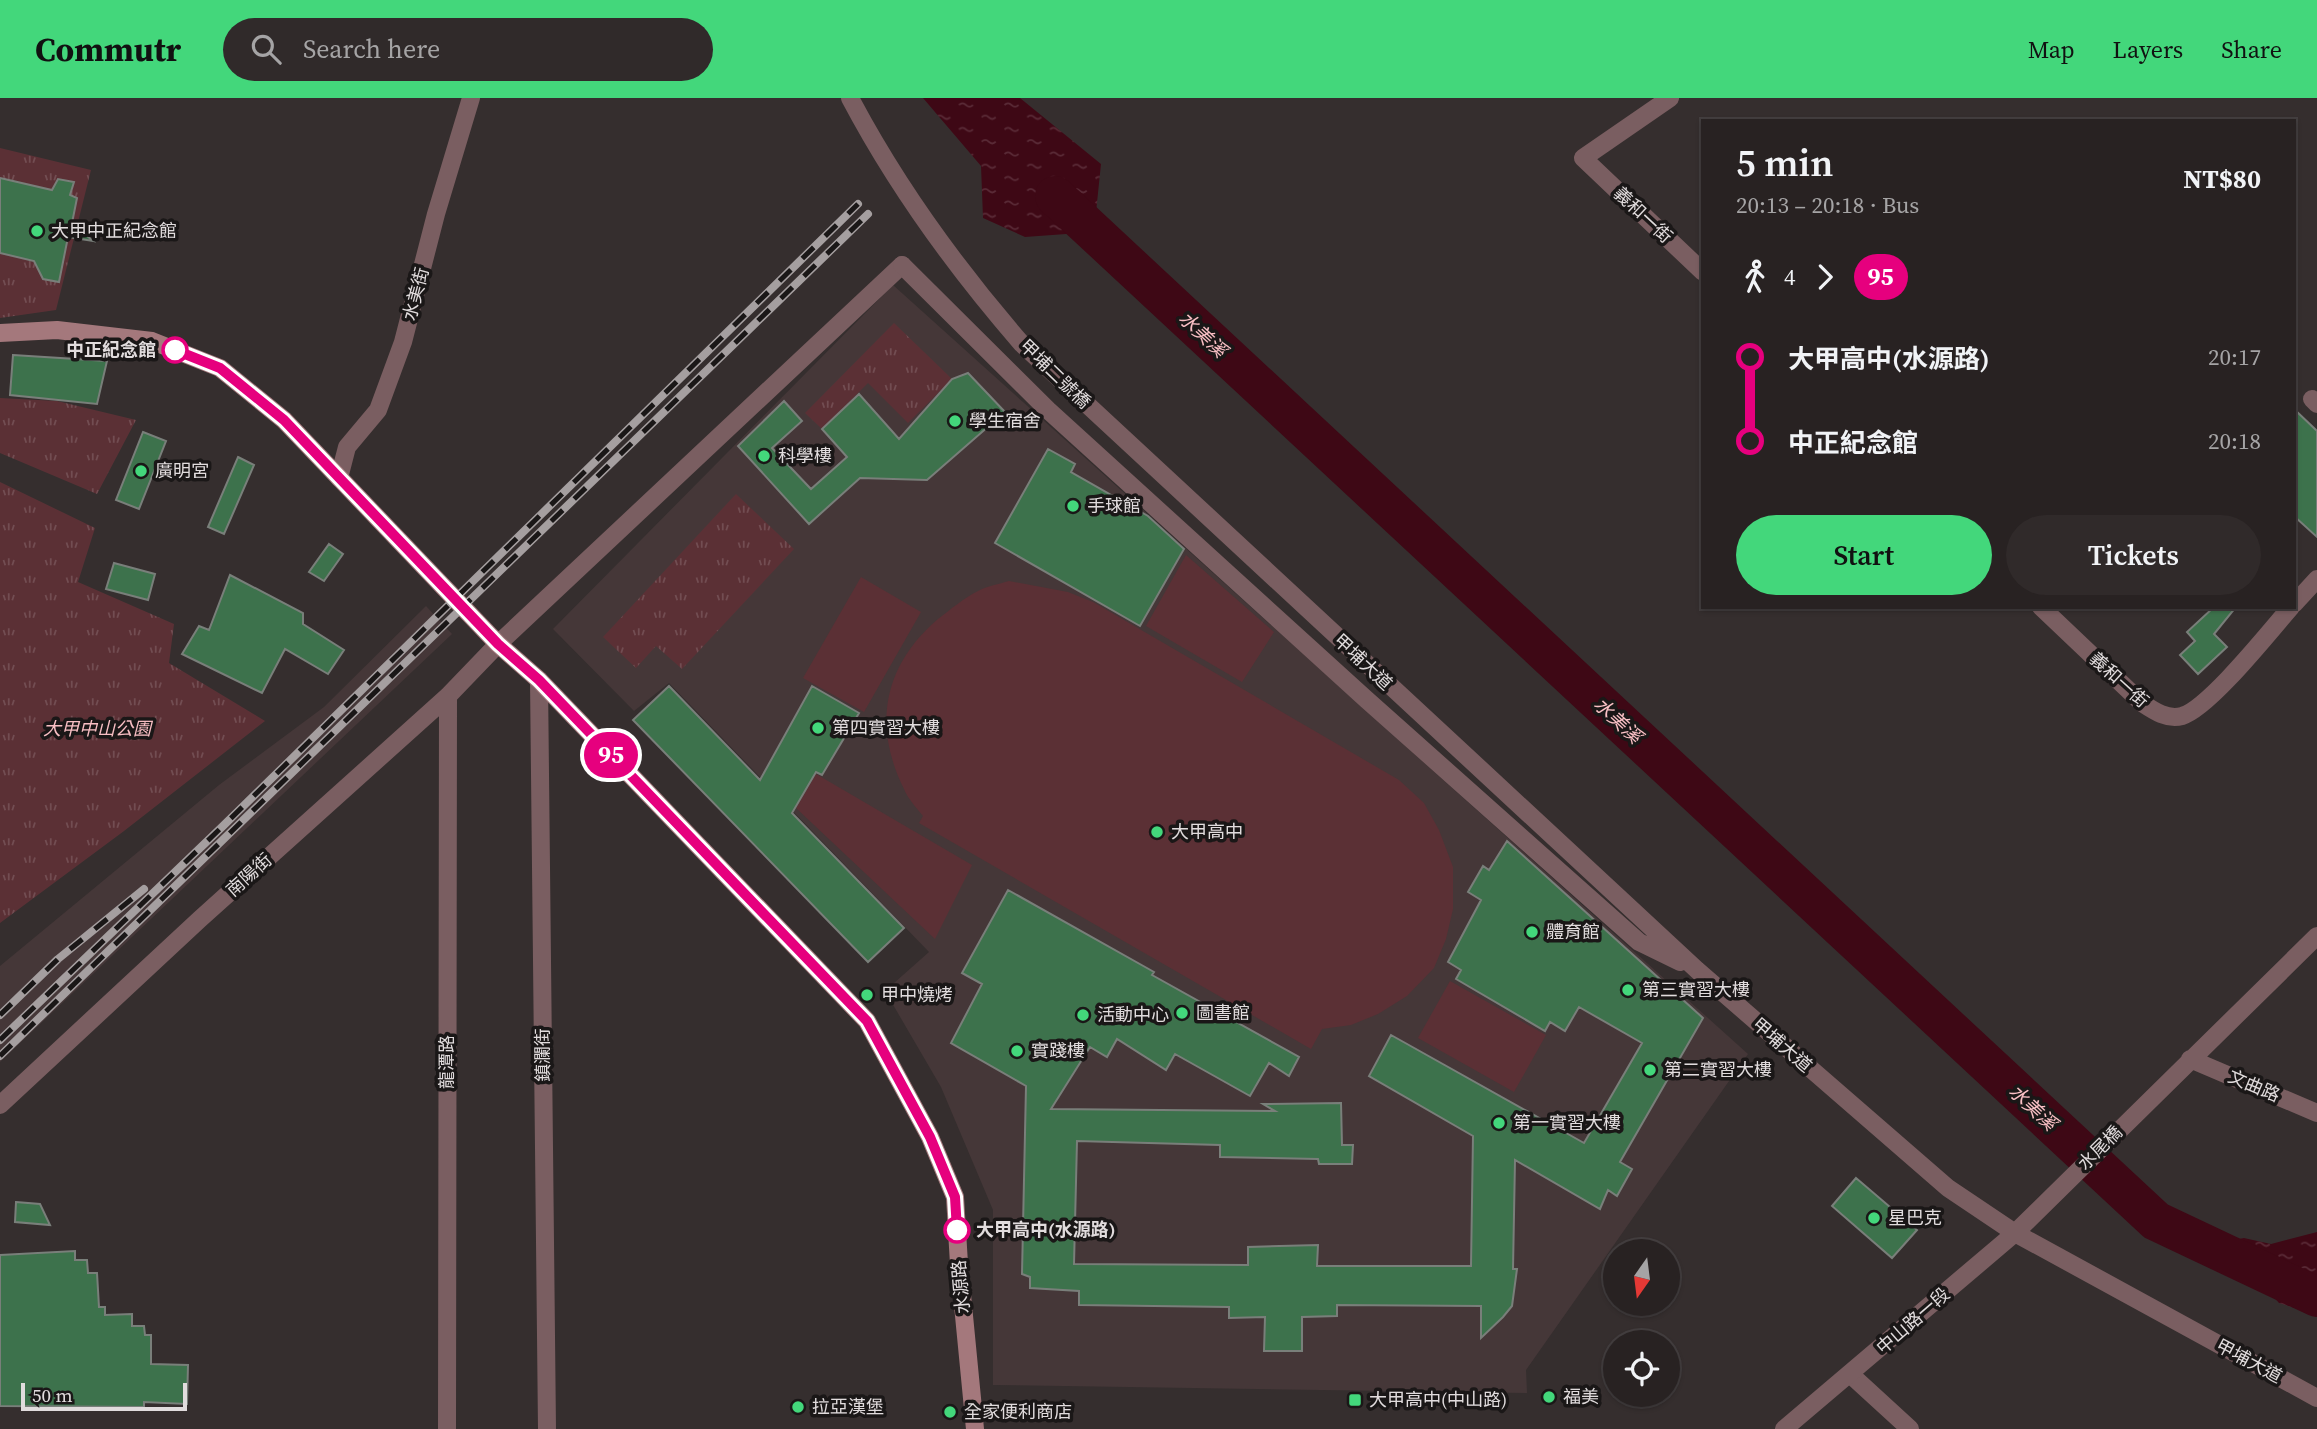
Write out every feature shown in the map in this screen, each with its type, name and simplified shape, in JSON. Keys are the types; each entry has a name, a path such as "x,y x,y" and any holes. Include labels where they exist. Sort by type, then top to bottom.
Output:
{"main road":[{"path":"0,333 57,330 152,341 220,368 284,420 339,478"},
{"name":"水源路","path":"339,478 498,644 539,680 867,1021 930,1137 955,1197 975,1429"}],"street":[{"name":"水美街","path":"339,478 346,447 378,410 402,342 436,214 471,98"},
{"name":"甲埔二號橋","path":"850,98 919,214 988,305 1022,344 1307,610"},
{"name":"義和一街","path":"1670,98 1583,158 1701,270"},
{"name":"南陽街","path":"0,1105 448,695 498,644 902,265 1048,410 1367,700 1639,942 1697,970"},
{"name":"義和一街","path":"2296,603 2317,579"},
{"name":"義和一街","path":"2043,609 2142,703 2161,716 2182,716 2205,703 2290,609"},
{"name":"甲埔大道","path":"1307,610 1697,970 1948,1188 2015,1233 2317,1398"},
{"name":"鎮瀾街","path":"539,680 547,1429"},
{"name":"龍潭路","path":"447,1429 448,695"},
{"path":"2190,1059 2317,936"},
{"name":"水尾橋","path":"2039,1209 2190,1059"},
{"name":"文曲路","path":"2190,1059 2317,1113"},
{"name":"中山路一段","path":"1784,1429 2015,1233 2039,1209"},
{"path":"1850,1374 1909,1429"}],"shaded area":[{"name":"大甲高中","path":"893,285 1748,1054 1618,1239 1603,1239 1603,1260 1526,1370 1527,1393 993,1385 993,1210 941,1087 885,991 929,952 669,683 634,711 553,629"},
{"path":"426,606 452,634 0,1062 0,966 219,785 324,707"}],"green space":[{"path":"0,148 91,170 56,310 0,318"},
{"path":"894,323 952,379 908,423 868,383 822,429 805,413"},
{"path":"0,398 57,401 136,420 97,494 0,453"},
{"name":"大甲中山公園","path":"0,482 95,528 78,582 174,624 169,663 265,721 0,923"},
{"path":"736,494 794,549 682,669 656,646 636,668 603,637"},
{"path":"1186,555 1274,632 1242,682 1146,626"},
{"path":"861,577 921,612 864,712 803,678"},
{"path":"1009,581 1068,592 1093,602 1399,780 1424,803 1439,830 1453,867 1453,909 1446,939 1434,968 1407,996 1378,1014 1351,1025 1322,1029 1311,1049 919,823 923,816 906,793 888,742 886,719 895,676 905,656 938,619 978,591"},
{"path":"816,774 972,865 935,939 796,808"},
{"path":"1450,981 1546,1035 1514,1092 1418,1038"}],"water":[{"path":"923,98 1020,98 1101,164 1094,232 1025,237 983,218 981,166"},
{"path":"2317,1232 2317,1315 2279,1303 2263,1285 2206,1245 2244,1238 2271,1244"}],"building":[{"name":"大甲中正紀念館","path":"0,178 52,190 58,179 74,182 70,195 77,198 72,223 93,241 68,237 59,282 43,279 34,261 0,253"},
{"path":"13,355 107,361 97,404 10,395"},
{"name":"學生宿舍","path":"968,373 1005,412 927,480 860,478 809,524 738,446 784,401 802,421 772,448 811,489 847,457 822,429 859,394 899,439 952,379"},
{"path":"2296,411 2317,431 2317,537 2296,518"},
{"name":"廣明宮","path":"143,432 166,441 139,509 116,500"},
{"name":"手球館","path":"1048,449 1075,464 1071,472 1148,516 1184,549 1140,626 995,543"},
{"path":"238,457 254,465 224,534 208,527"},
{"path":"329,544 343,554 324,581 309,572"},
{"path":"114,563 155,574 148,600 106,589"},
{"path":"230,575 303,613 303,624 344,650 328,674 285,649 262,693 182,654 199,626 209,630"},
{"path":"2212,609 2234,609 2214,634 2227,647 2198,674 2180,655 2195,641 2187,632"},
{"path":"669,686 760,780 812,686 859,713 822,775 816,772 792,813 904,928 868,962 633,720"},
{"path":"1507,841 1703,1018 1620,1162 1632,1169 1617,1196 1608,1190 1600,1209 1515,1160 1513,1269 1517,1269 1512,1306 1481,1338 1481,1306 1337,1305 1337,1316 1302,1317 1302,1351 1264,1351 1265,1317 1229,1318 1229,1307 1079,1305 1079,1291 1030,1288 1030,1277 1022,1274 1026,1086 951,1043 982,984 962,973 1008,890 1299,1057 1289,1076 1269,1063 1250,1096 1175,1054 1166,1070 1117,1039 1107,1057 1090,1047 1051,1109 1275,1111 1263,1104 1341,1103 1342,1145 1353,1145 1352,1164 1319,1164 1318,1159 1220,1157 1220,1145 1077,1141 1074,1264 1248,1265 1248,1247 1318,1245 1317,1266 1471,1266 1473,1136 1369,1076 1391,1035 1584,1143 1642,1043 1579,1007 1565,1031 1550,1022 1545,1031 1456,979 1461,970 1448,962 1481,900 1468,892 1483,866 1489,870"},
{"name":"星巴克","path":"1856,1178 1917,1230 1892,1258 1832,1206"},
{"path":"16,1202 40,1204 50,1225 15,1222"},
{"path":"75,1251 75,1260 87,1260 88,1273 97,1273 99,1307 105,1307 105,1315 132,1314 132,1326 144,1326 145,1335 151,1335 151,1364 188,1365 187,1404 144,1402 144,1407 0,1406 0,1255"}],"waterway":[{"name":"水美溪","path":"1055,196 2156,1221 2317,1297"}],"railway":[{"path":"0,1040 223,826 858,204"},
{"path":"0,1056 868,214"},
{"path":"0,1015 58,959 144,889"}],"bus line":[{"name":"95","path":"175,350 220,368 284,420 498,644 539,680 867,1021 930,1137 955,1197 957,1230"}],"place":[{"name":"大甲中正紀念館","path":"37,231"},
{"name":"中正紀念館","path":"175,350"},
{"name":"學生宿舍","path":"955,421"},
{"name":"科學樓","path":"764,456"},
{"name":"廣明宮","path":"141,471"},
{"name":"手球館","path":"1073,506"},
{"name":"第四實習大樓","path":"818,728"},
{"name":"大甲高中","path":"1157,832"},
{"name":"體育館","path":"1532,932"},
{"name":"第三實習大樓","path":"1628,990"},
{"name":"甲中燒烤","path":"867,995"},
{"name":"圖書館","path":"1182,1013"},
{"name":"活動中心","path":"1083,1015"},
{"name":"實踐樓","path":"1017,1051"},
{"name":"第二實習大樓","path":"1650,1070"},
{"name":"第一實習大樓","path":"1499,1123"},
{"name":"星巴克","path":"1874,1218"},
{"name":"大甲高中(水源路)","path":"957,1230"},
{"name":"福美","path":"1549,1397"},
{"name":"大甲高中(中山路)","path":"1355,1400"},
{"name":"拉亞漢堡","path":"798,1407"},
{"name":"全家便利商店","path":"950,1412"}]}
